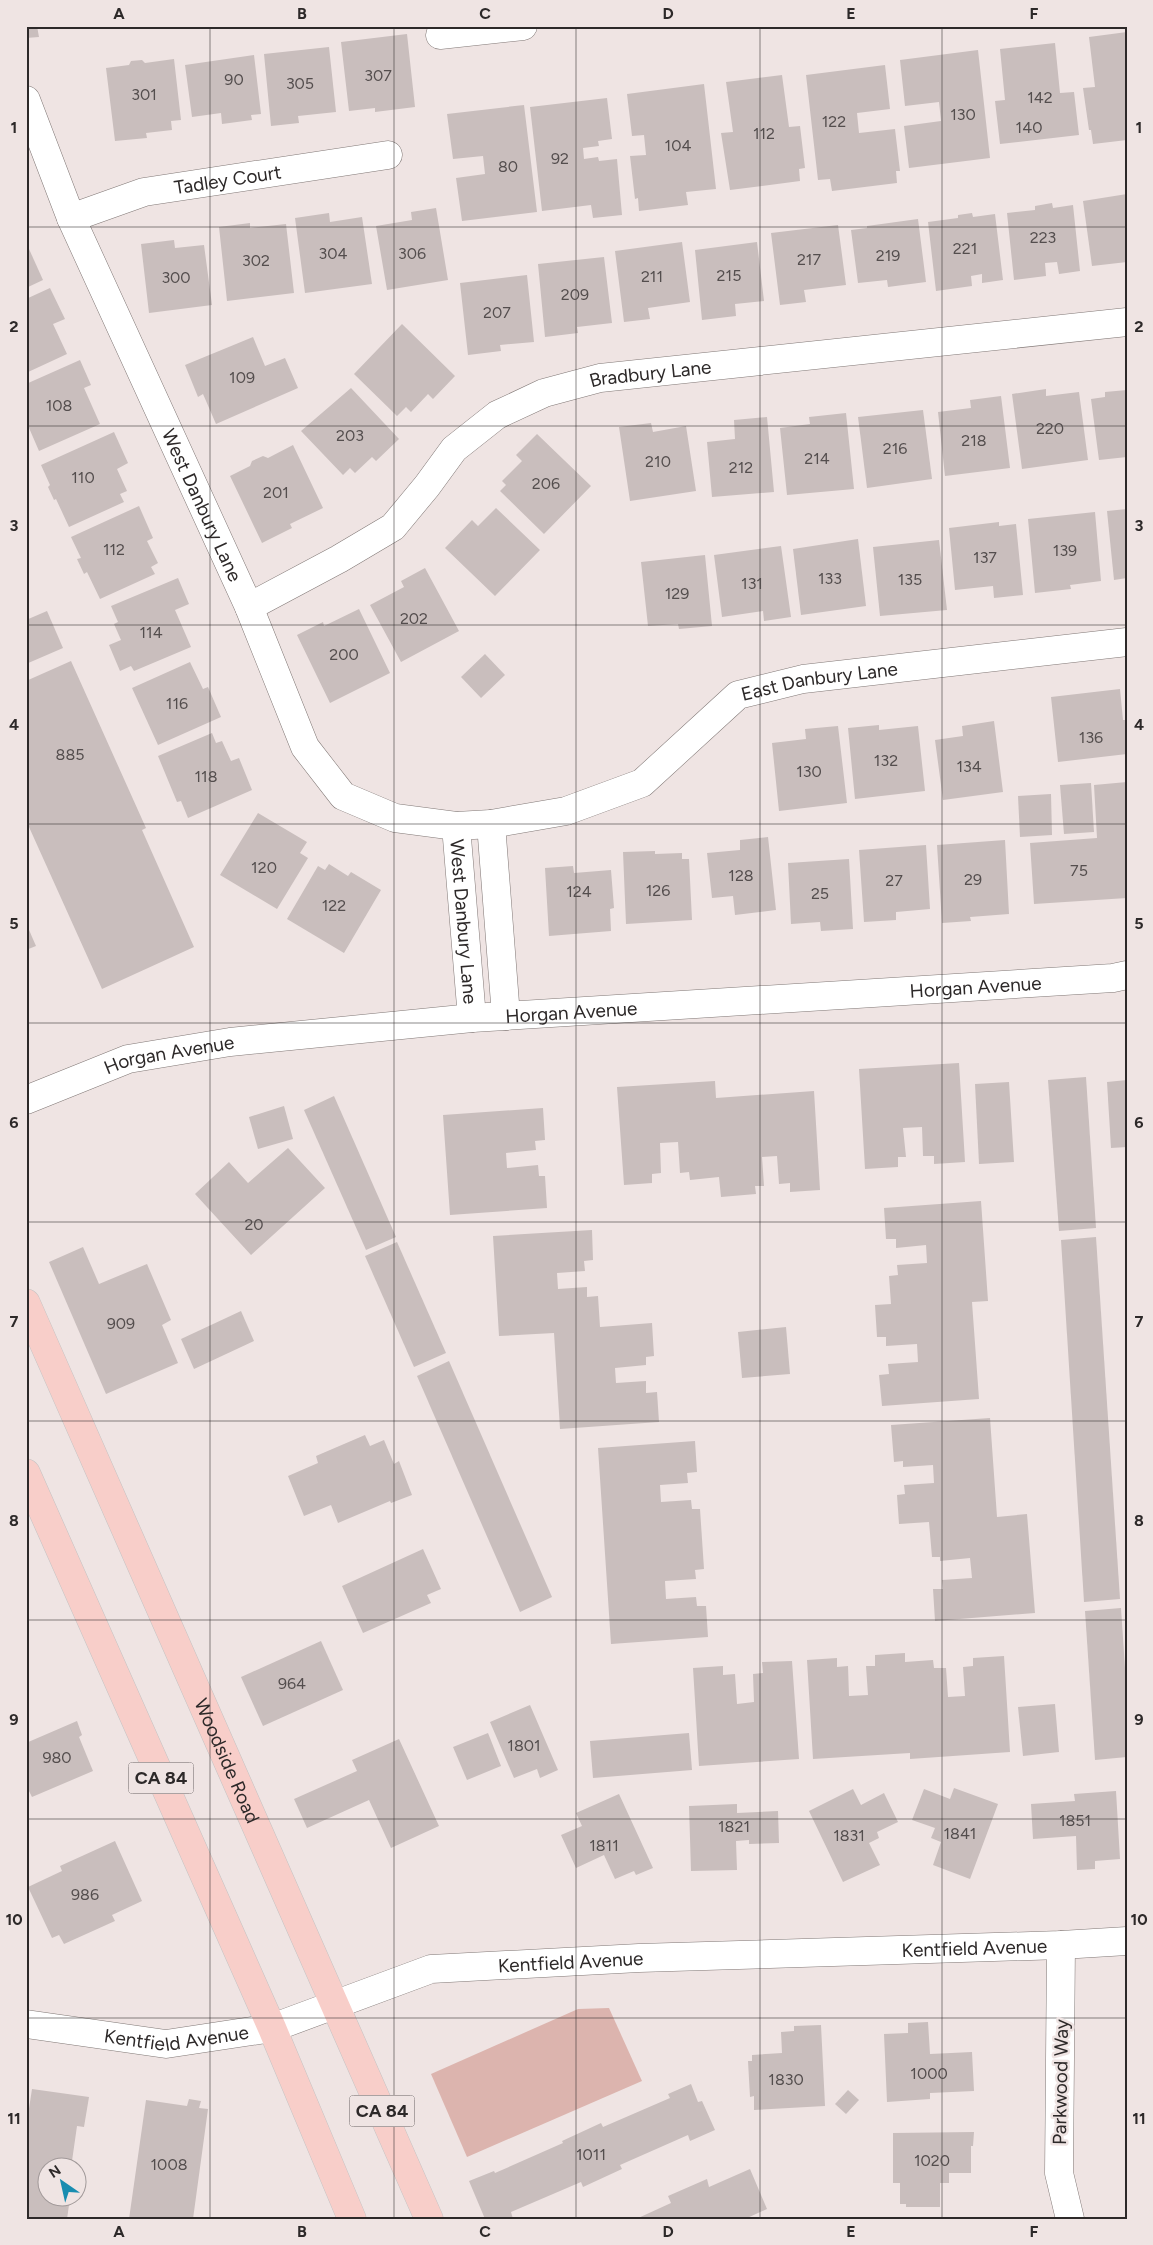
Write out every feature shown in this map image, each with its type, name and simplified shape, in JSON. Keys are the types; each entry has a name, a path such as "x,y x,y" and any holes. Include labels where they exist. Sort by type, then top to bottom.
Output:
{"main road":[{"name":"Woodside Road","path":"26,1303 429,2219"},
{"name":"CA 84","path":"26,1473 272,2028 352,2219"}],"street":[{"path":"440,36 523,26"},
{"name":"West Danbury Lane","path":"26,100 71,218 249,607 305,747 343,796 395,818 456,826 490,824 506,1016"},
{"name":"Tadley Court","path":"71,218 144,192 388,155"},
{"name":"Bradbury Lane","path":"249,607 394,528 454,449 497,415 544,393 600,378 1127,322"},
{"name":"East Danbury Lane","path":"490,824 566,811 642,783 738,695 803,679 1127,642"},
{"name":"West Danbury Lane","path":"456,826 472,1018"},
{"name":"Horgan Avenue","path":"26,1100 128,1059 230,1042 472,1018 1114,978 1127,975"},
{"name":"Kentfield Avenue","path":"26,2024 166,2044 272,2028 431,1969 639,1958 1062,1945 1127,1941"},
{"name":"Parkwood Way","path":"1062,1945 1059,2172 1070,2219"}],"shaded area":[{"path":"609,2008 642,2081 467,2157 431,2074 578,2009"}],"building":[{"path":"26,26 37,26 39,37 26,38"},
{"path":"1127,32 1127,140 1093,144 1083,88 1095,87 1089,37"},
{"path":"407,34 415,107 375,112 375,108 349,111 341,42"},
{"path":"1055,43 1060,93 1074,92 1079,135 1000,144 995,101 1005,100 1000,49"},
{"path":"329,47 336,112 298,116 299,123 271,126 264,54"},
{"path":"978,50 990,158 909,168 904,126 941,121 939,102 905,106 900,60"},
{"path":"254,55 261,114 251,115 252,120 222,124 221,113 192,117 185,65"},
{"path":"174,59 181,120 171,121 172,130 146,133 147,138 115,141 106,68 129,65 131,61 142,60 145,63"},
{"path":"885,65 890,109 857,113 859,133 895,129 900,171 896,171 897,183 832,191 830,179 818,180 806,75"},
{"path":"782,75 789,127 800,126 805,168 799,169 800,181 730,190 721,133 733,132 726,82"},
{"path":"704,84 716,189 686,192 688,205 639,211 638,198 635,199 630,156 646,155 644,135 632,136 627,94"},
{"path":"607,98 612,139 598,141 599,146 583,148 584,159 598,157 599,161 617,159 622,215 593,218 591,205 542,211 530,107"},
{"path":"524,105 537,212 462,221 456,178 485,174 483,156 453,159 447,114"},
{"path":"1127,194 1127,262 1092,266 1083,201"},
{"path":"1052,203 1053,208 1073,205 1080,271 1059,274 1057,262 1045,263 1046,276 1014,280 1007,213 1035,210 1035,206"},
{"path":"436,208 448,280 387,290 376,226 412,220 411,212"},
{"path":"329,213 330,222 362,217 372,284 305,293 295,218"},
{"path":"972,213 973,217 995,214 1003,280 982,283 982,274 971,276 972,286 936,291 928,222 958,218 958,215"},
{"path":"918,219 926,282 888,287 887,280 858,283 851,230"},
{"path":"250,223 250,228 286,224 294,293 227,301 219,227"},
{"path":"838,225 846,285 804,290 806,302 780,305 771,233"},
{"path":"174,240 175,248 204,245 212,305 149,313 141,244"},
{"path":"682,242 690,302 648,308 650,319 624,322 615,251"},
{"path":"757,242 764,301 735,304 736,316 702,320 695,250"},
{"path":"29,249 43,280 26,288 26,250"},
{"path":"604,257 612,323 577,327 578,333 545,337 538,264"},
{"path":"527,275 534,342 500,345 501,351 468,355 460,283"},
{"path":"50,288 65,319 53,324 67,354 26,373 26,299"},
{"path":"402,324 455,376 433,399 428,394 411,412 406,407 397,416 354,374"},
{"path":"253,337 265,366 285,358 298,388 216,424 203,394 198,397 185,365"},
{"path":"80,360 91,385 84,388 100,424 39,451 26,421 26,384"},
{"path":"351,388 399,439 376,461 372,457 355,473 350,468 343,475 301,431"},
{"path":"1046,389 1046,396 1079,392 1088,460 1022,469 1012,394"},
{"path":"1127,390 1127,457 1099,460 1091,399 1105,397 1105,392"},
{"path":"1001,396 1010,468 945,476 938,412 971,408 970,400"},
{"path":"923,410 932,479 867,488 858,417"},
{"path":"846,413 854,489 787,495 780,428 810,424 809,417"},
{"path":"767,417 774,492 712,497 707,442 735,439 734,420"},
{"path":"651,423 653,432 686,426 696,491 630,501 619,427"},
{"path":"114,432 128,463 117,469 127,491 120,494 124,502 69,527 56,499 54,500 48,487 50,485 41,465"},
{"path":"537,434 591,486 544,534 500,491 506,485 502,481 522,461 516,455"},
{"path":"293,445 323,508 290,524 292,528 262,543 230,476 250,466 252,461 263,456 268,458"},
{"path":"139,506 153,538 147,541 158,563 151,567 155,574 100,599 87,572 84,574 77,559 81,558 71,537"},
{"path":"496,508 540,550 495,596 445,548 472,520 478,526"},
{"path":"1127,509 1127,578 1114,580 1107,511"},
{"path":"1095,512 1101,581 1070,585 1071,589 1035,593 1028,519"},
{"path":"999,522 999,526 1016,524 1023,595 994,598 993,586 955,590 949,528"},
{"path":"858,539 866,606 801,615 793,549"},
{"path":"939,540 947,610 880,616 873,547"},
{"path":"781,546 791,617 764,621 763,611 722,617 714,555"},
{"path":"705,555 712,626 679,629 678,624 648,626 641,562"},
{"path":"425,568 459,631 401,662 370,605 404,587 401,581"},
{"path":"178,578 189,604 175,610 191,647 134,671 131,666 120,671 109,645 121,640 114,624 118,622 111,606"},
{"path":"359,609 390,673 330,703 297,635 323,622 324,626"},
{"path":"47,611 63,648 26,664 26,620"},
{"path":"485,654 505,675 481,698 461,677"},
{"path":"71,661 146,828 142,830 194,947 102,989 29,827 26,828 26,681"},
{"path":"190,662 203,689 208,687 221,717 158,745 132,688"},
{"path":"1120,689 1123,720 1127,720 1127,754 1058,762 1051,697"},
{"path":"994,721 1003,792 943,800 935,740 963,736 962,726"},
{"path":"879,725 879,730 918,726 925,791 855,799 848,728"},
{"path":"838,726 847,803 779,811 772,743 806,739 805,729"},
{"path":"212,733 216,743 222,741 231,761 239,758 252,790 188,818 181,801 177,802 158,756"},
{"path":"1127,782 1127,898 1034,904 1030,843 1097,838 1094,785"},
{"path":"1091,783 1094,832 1064,834 1060,785"},
{"path":"1051,794 1052,835 1020,837 1018,796"},
{"path":"258,813 307,842 300,853 308,858 277,909 220,875"},
{"path":"768,837 776,910 735,915 733,896 712,898 707,853 740,850 740,840"},
{"path":"1005,840 1009,914 970,917 971,921 942,923 937,845"},
{"path":"926,845 930,909 896,912 896,920 864,922 859,850"},
{"path":"655,851 655,854 682,853 682,859 689,859 692,920 626,924 623,852"},
{"path":"849,859 853,929 821,931 820,922 791,924 788,863"},
{"path":"329,864 348,876 351,872 381,890 344,953 287,919 318,866 325,870"},
{"path":"573,866 574,873 611,870 614,908 610,909 611,931 549,936 545,868"},
{"path":"26,923 36,946 26,950"},
{"path":"959,1063 965,1162 934,1164 934,1156 923,1156 922,1127 903,1128 906,1157 898,1157 898,1167 865,1169 859,1069"},
{"path":"1086,1077 1096,1228 1059,1231 1048,1080"},
{"path":"1127,1080 1127,1147 1111,1148 1107,1082"},
{"path":"715,1081 716,1098 814,1091 820,1190 790,1192 790,1183 779,1184 777,1156 762,1157 764,1186 755,1186 756,1194 721,1197 719,1177 690,1180 689,1172 680,1173 678,1142 660,1143 661,1173 652,1174 652,1183 624,1185 617,1087"},
{"path":"1009,1082 1014,1162 979,1164 975,1084"},
{"path":"334,1096 396,1237 366,1250 304,1110"},
{"path":"284,1106 293,1139 258,1149 249,1117"},
{"path":"543,1108 545,1140 535,1141 536,1150 506,1153 507,1168 538,1165 539,1176 545,1176 547,1208 450,1215 443,1115"},
{"path":"288,1148 325,1188 251,1255 195,1194 229,1162 248,1183"},
{"path":"981,1201 988,1301 972,1302 979,1399 882,1406 879,1375 889,1374 888,1364 918,1362 917,1344 886,1346 886,1337 877,1337 875,1305 891,1304 889,1276 898,1275 897,1265 927,1263 926,1245 896,1248 896,1239 886,1239 884,1208"},
{"path":"592,1230 593,1260 584,1261 585,1271 557,1273 558,1289 587,1287 587,1297 598,1296 600,1327 652,1323 654,1356 646,1357 646,1365 615,1368 616,1383 646,1381 646,1393 657,1392 659,1422 560,1429 554,1333 499,1336 493,1236"},
{"path":"1096,1237 1120,1599 1084,1602 1061,1240"},
{"path":"397,1242 446,1353 414,1367 365,1256"},
{"path":"83,1247 99,1284 147,1264 171,1320 162,1325 178,1363 106,1394 49,1262"},
{"path":"241,1311 254,1341 194,1369 181,1339"},
{"path":"786,1327 790,1374 742,1378 738,1332"},
{"path":"449,1361 552,1597 520,1612 417,1376"},
{"path":"990,1418 997,1517 1027,1514 1035,1613 935,1621 933,1589 943,1589 942,1580 972,1578 970,1558 940,1561 940,1557 932,1557 929,1522 899,1524 897,1495 905,1494 904,1485 934,1483 933,1465 903,1467 903,1461 894,1462 891,1425"},
{"path":"365,1435 370,1446 384,1440 394,1464 399,1461 412,1495 391,1503 390,1501 338,1523 331,1505 304,1516 288,1476 318,1463 316,1456"},
{"path":"695,1441 697,1472 687,1473 688,1483 660,1485 661,1502 691,1500 692,1509 700,1509 704,1569 695,1570 696,1579 665,1581 666,1599 696,1597 697,1606 706,1606 708,1637 611,1644 598,1448"},
{"path":"423,1549 441,1589 427,1595 431,1603 363,1633 342,1586"},
{"path":"1121,1608 1127,1698 1127,1757 1095,1760 1085,1611"},
{"path":"321,1641 343,1690 263,1726 241,1677"},
{"path":"905,1653 905,1662 933,1660 934,1668 946,1668 948,1697 965,1696 963,1667 973,1666 973,1658 1004,1656 1010,1752 910,1759 910,1753 813,1759 807,1660 837,1658 837,1667 848,1666 849,1696 868,1695 866,1666 875,1666 875,1655"},
{"path":"792,1661 799,1759 699,1766 693,1668 723,1666 723,1675 735,1674 737,1704 754,1702 753,1674 763,1673 762,1662"},
{"path":"1055,1704 1059,1752 1023,1756 1018,1707"},
{"path":"530,1705 558,1770 540,1778 537,1769 514,1778 490,1722"},
{"path":"77,1721 82,1735 79,1737 93,1771 32,1797 26,1785 26,1743"},
{"path":"488,1733 501,1766 467,1780 453,1747"},
{"path":"689,1733 692,1770 593,1778 590,1741"},
{"path":"399,1739 439,1826 391,1848 369,1800 307,1828 294,1799 357,1771 352,1760"},
{"path":"954,1788 998,1804 970,1879 933,1865 941,1842 931,1838 935,1828 912,1820 924,1789 950,1799"},
{"path":"853,1789 861,1805 884,1793 898,1822 877,1832 879,1838 869,1843 880,1865 843,1882 809,1811"},
{"path":"1116,1791 1120,1859 1095,1861 1095,1869 1077,1870 1076,1836 1033,1839 1031,1804 1075,1801 1074,1794"},
{"path":"619,1794 653,1868 636,1875 634,1871 615,1879 604,1855 576,1868 561,1835 582,1826 576,1813"},
{"path":"737,1804 737,1813 778,1811 779,1843 749,1844 749,1840 736,1841 737,1870 691,1871 689,1806"},
{"path":"115,1841 142,1901 112,1915 115,1921 64,1944 59,1935 52,1938 28,1887 62,1871 60,1866"},
{"path":"928,2022 930,2054 972,2052 974,2091 930,2093 930,2099 887,2102 884,2034 908,2033 908,2023"},
{"path":"821,2025 825,2106 754,2110 754,2096 750,2097 748,2061 752,2061 752,2055 782,2053 781,2032 794,2031 794,2026"},
{"path":"691,2084 698,2102 702,2101 715,2130 690,2141 688,2135 620,2165 622,2169 583,2187 581,2182 511,2212 513,2219 485,2219 469,2181 494,2171 495,2173 563,2143 562,2141 601,2123 603,2127 670,2098 668,2094"},
{"path":"32,2089 89,2097 84,2127 77,2126 72,2158 38,2158 38,2208 69,2208 67,2219 26,2219 26,2128"},
{"path":"848,2090 859,2100 846,2114 835,2104"},
{"path":"189,2099 201,2101 199,2108 208,2109 193,2219 129,2219 146,2100 187,2106"},
{"path":"974,2132 973,2146 971,2146 971,2173 949,2173 949,2183 940,2183 940,2207 906,2207 906,2204 900,2204 900,2183 893,2183 893,2133"},
{"path":"750,2169 767,2209 745,2219 636,2219 671,2203 668,2196 707,2179 709,2187"}]}
